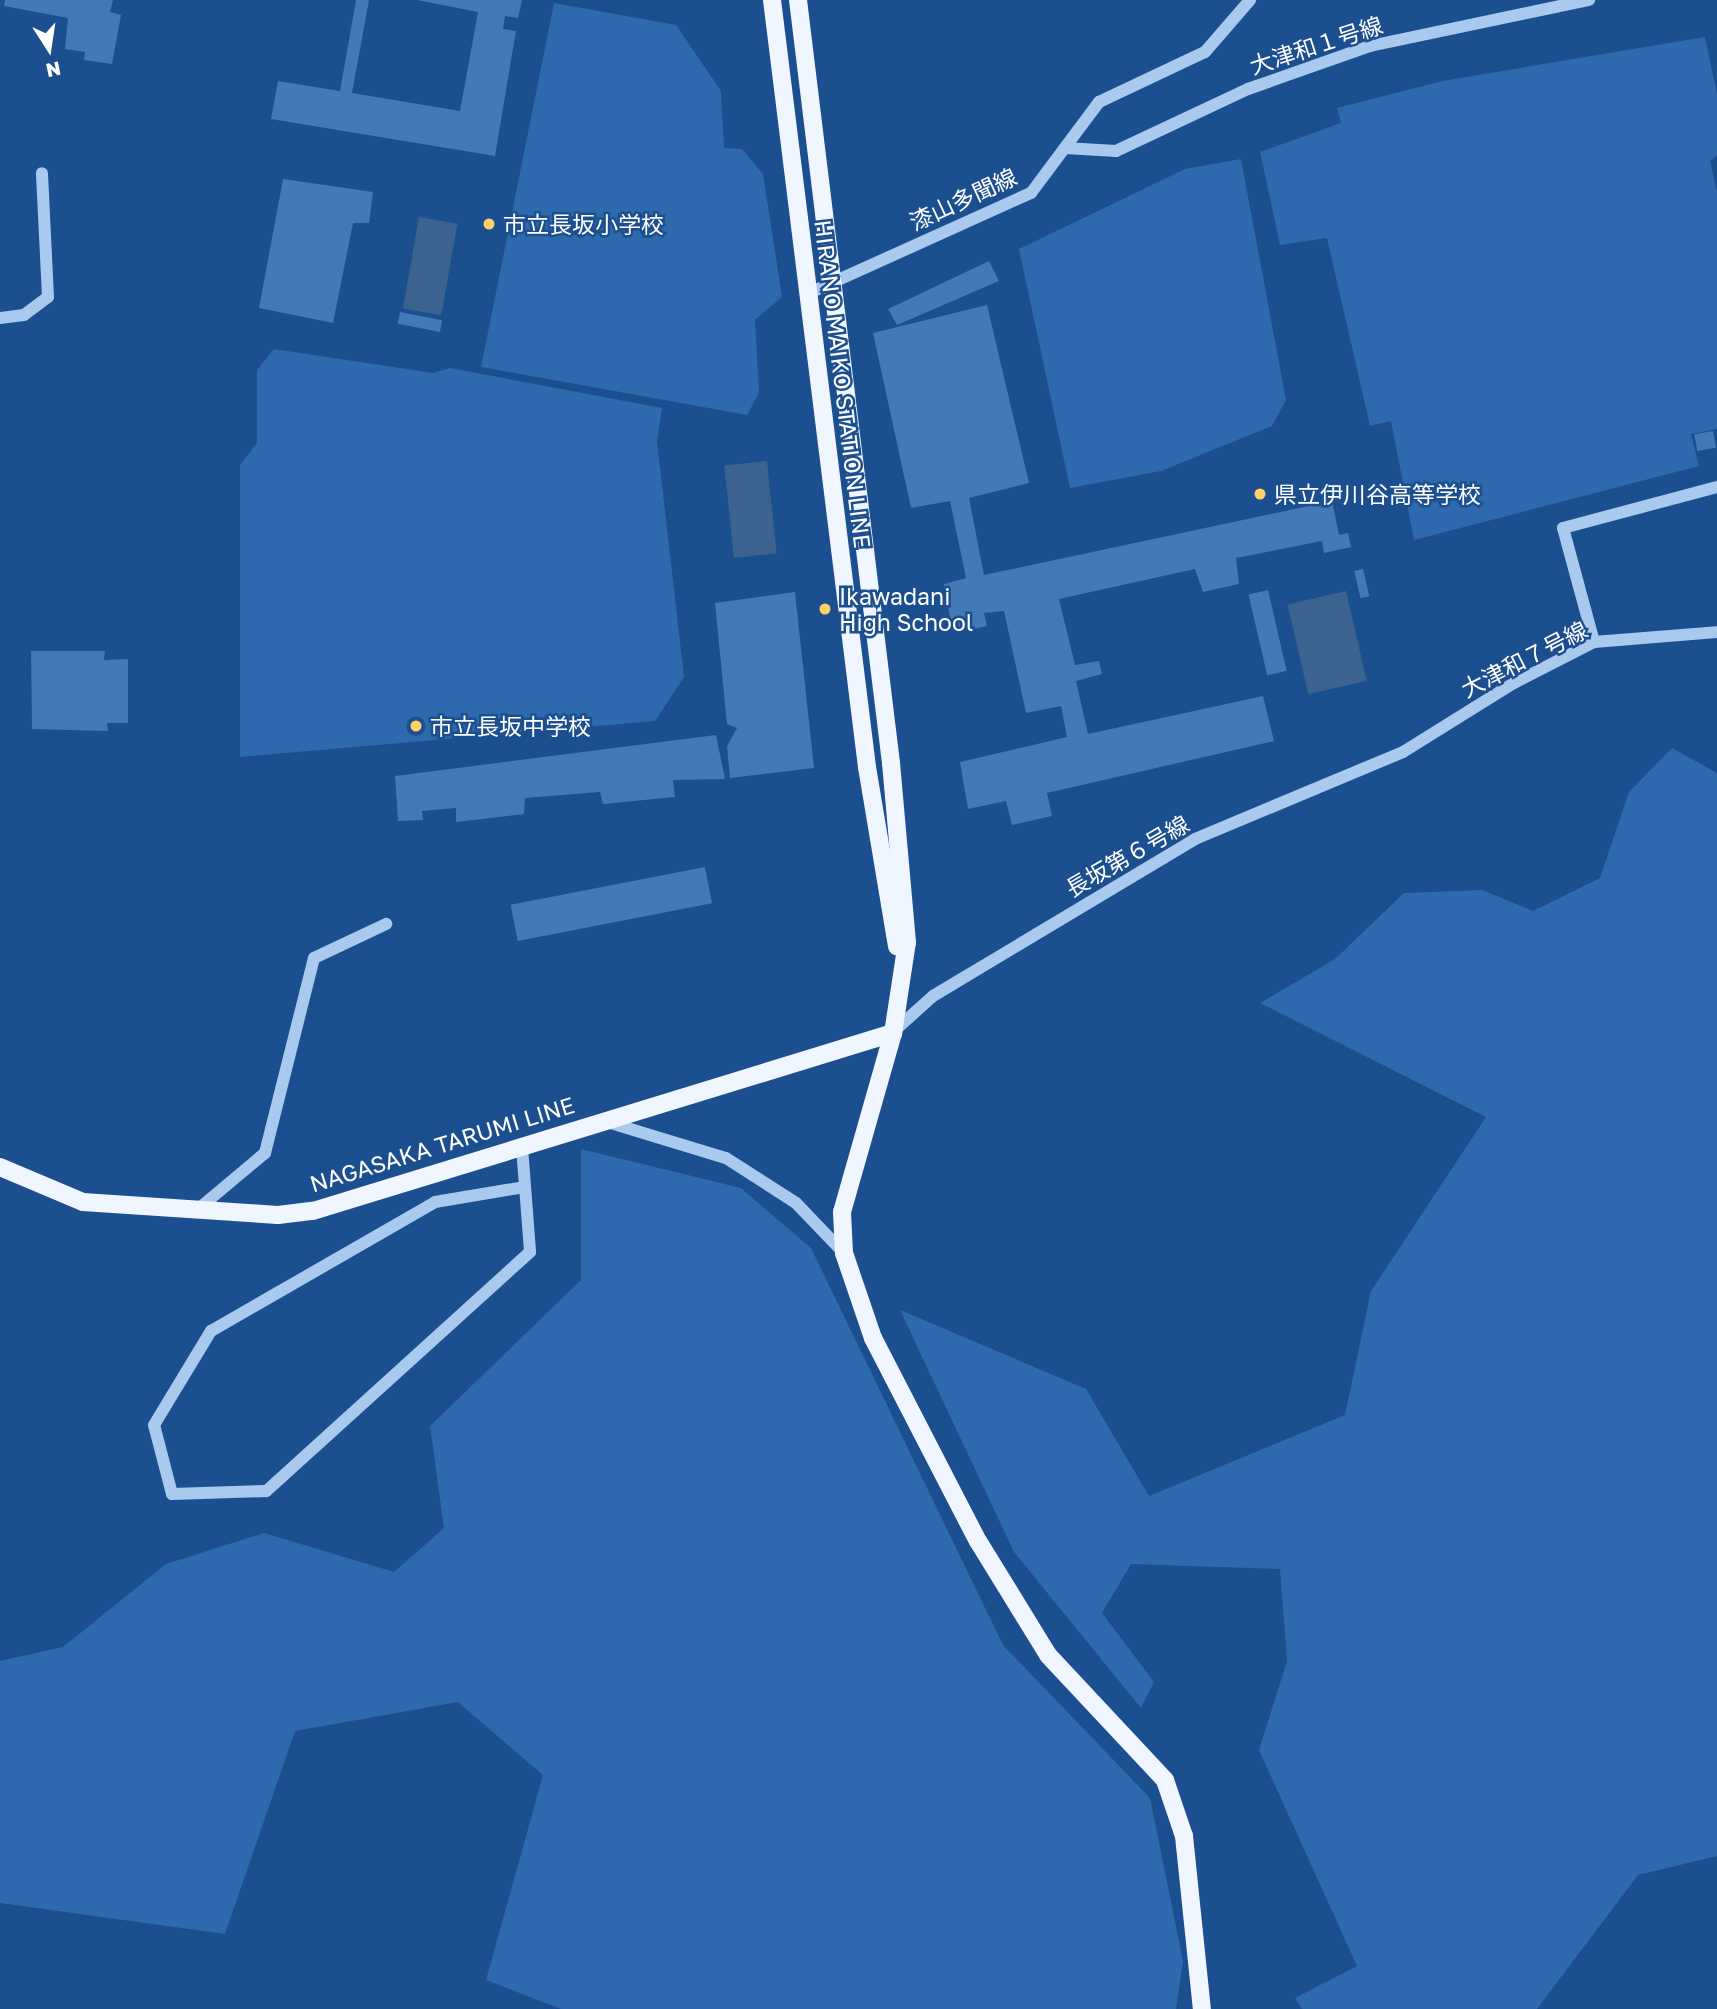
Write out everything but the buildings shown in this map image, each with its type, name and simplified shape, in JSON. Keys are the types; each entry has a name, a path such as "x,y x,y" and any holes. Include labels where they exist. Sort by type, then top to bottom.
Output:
{"main road":[{"name":"HIRANO MAIKO STATION LINE","path":"772,0 867,767 903,981"},
{"name":"HIRANO MAIKO STATION LINE","path":"798,0 891,763 907,942 893,1033 842,1212 844,1253 873,1338 985,1552 1048,1655 1165,1780 1184,1836 1202,2009"},
{"name":"NAGASAKA TARUMI LINE","path":"0,1167 83,1202 278,1216 313,1210 522,1147 600,1120 893,1033"}],"street":[{"name":"漆山多聞線","path":"807,294 1031,192 1099,102 1205,52 1250,0"},
{"name":"大津和１号線","path":"1065,148 1116,152 1248,89 1370,46 1555,4 1589,0"},
{"path":"0,318 24,315 48,297 42,173"},
{"path":"1594,642 1563,528 1717,487"},
{"name":"大津和７号線","path":"1403,752 1514,683 1594,642 1717,632"},
{"name":"長坂第６号線","path":"893,1033 933,996 1195,839 1403,752"},
{"path":"197,1210 265,1153 314,958 386,924"},
{"path":"600,1120 726,1158 796,1203 844,1253"},
{"path":"522,1147 530,1252 266,1491 172,1494 154,1425 211,1331 435,1202 525,1187"}],"shaded area":[{"path":"554,3 676,25 721,91 724,148 742,149 763,174 782,297 755,320 759,393 747,415 481,367"},
{"path":"1705,37 1717,95 1717,155 1710,161 1717,192 1717,429 1691,434 1699,466 1414,540 1391,421 1370,426 1327,238 1280,245 1260,152 1341,123 1337,108 1442,81"},
{"path":"1241,159 1286,400 1272,426 1161,471 1070,488 1019,249 1185,169"},
{"path":"419,217 457,224 441,315 403,309"},
{"path":"274,349 433,373 450,368 662,408 657,441 684,677 655,721 240,757 240,465 257,443 257,370"},
{"path":"767,461 777,553 734,558 724,465"},
{"path":"1346,591 1367,681 1308,694 1288,604"},
{"path":"1672,748 1717,773 1717,1856 1638,1875 1537,2009 1302,2009 1295,1998 1357,1966 1259,1750 1287,1661 1280,1569 1131,1564 1102,1613 1154,1682 1141,1708 1014,1552 900,1310 1086,1389 1149,1496 1345,1415 1371,1291 1486,1117 1260,1003 1335,959 1404,893 1482,890 1533,911 1600,878 1629,792"},
{"path":"581,1149 741,1188 811,1248 1003,1645 1150,1798 1183,1961 1176,2009 561,2009 486,1980 543,1775 458,1702 295,1731 225,1934 0,1903 0,1661 63,1647 166,1564 264,1533 394,1572 444,1528 430,1426 581,1280"}],"place":[{"name":"市立長坂小学校","path":"489,224"},
{"name":"県立伊川谷高等学校","path":"1260,494"},
{"name":"Ikawadani High School","path":"825,609"},
{"name":"市立長坂中学校","path":"416,726"}]}
